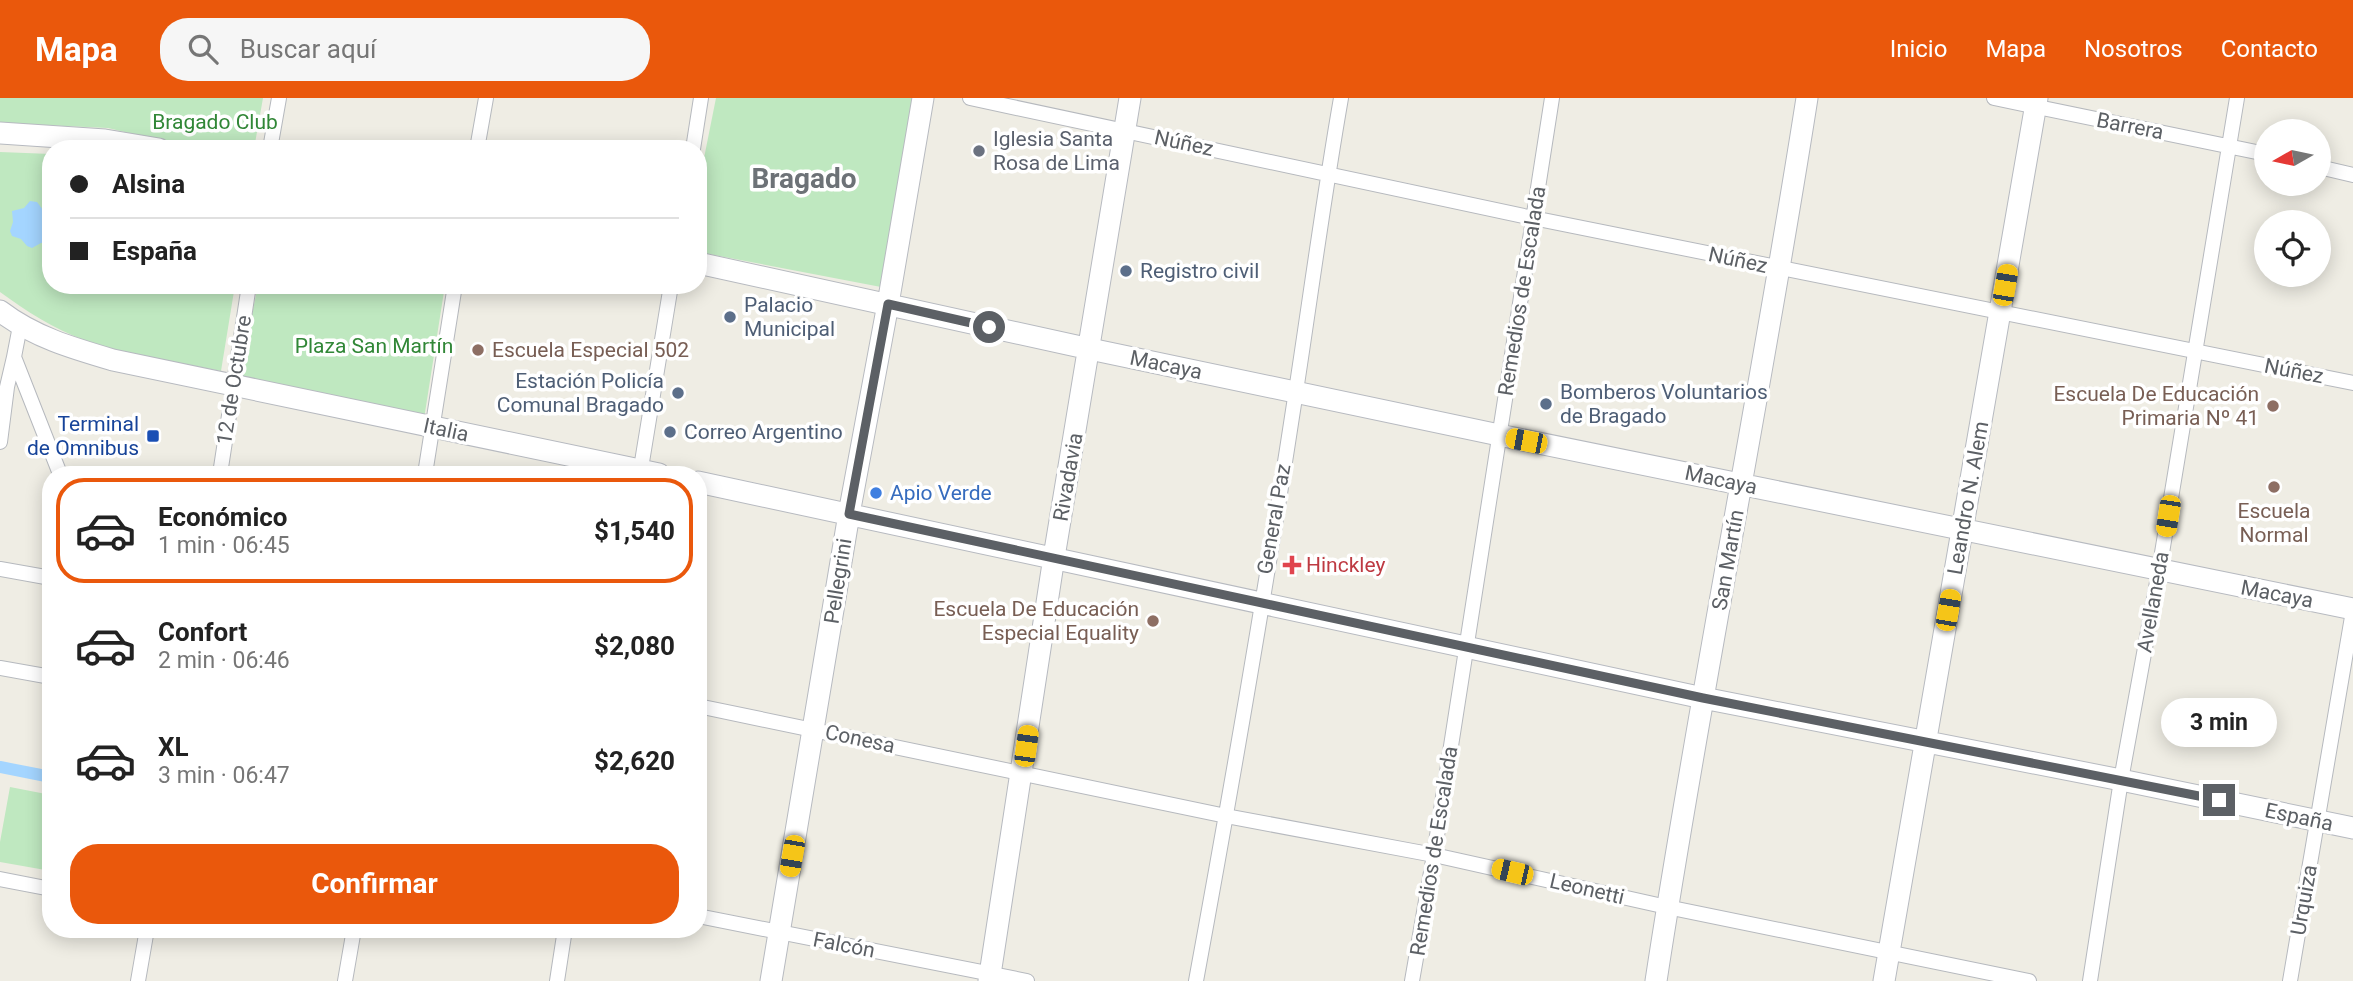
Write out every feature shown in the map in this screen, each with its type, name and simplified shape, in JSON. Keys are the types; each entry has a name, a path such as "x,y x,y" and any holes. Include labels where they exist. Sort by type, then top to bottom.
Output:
{"main road":[{"name":"Pellegrini","path":"771,981 849,514 923,98"},
{"name":"Rivadavia","path":"989,977 1054,557 1130,98"},
{"name":"San Martín","path":"1656,981 1807,98"},
{"name":"Leandro N. Alem","path":"1884,981 2037,103"},
{"path":"0,133 100,140"},
{"name":"Macaya","path":"707,265 1499,435 2353,610"},
{"name":"Italia","path":"0,311 20,326 52,342 94,355 614,466"},
{"path":"707,484 1054,557"},
{"name":"España","path":"1054,557 1260,604 1703,698 2353,828"}],"street":[{"path":"272,140 279,98"},
{"path":"479,140 486,98"},
{"path":"694,140 701,98"},
{"name":"Núñez","path":"970,98 1533,218 2353,383"},
{"name":"General Paz","path":"1196,981 1296,392 1327,174 1341,98"},
{"name":"Remedios de Escalada","path":"1412,981 1552,98"},
{"name":"Barrera","path":"1994,98 2037,103 2254,151"},
{"name":"Avellaneda","path":"2090,981 2120,780 2159,571 2237,98"},
{"path":"2331,169 2353,174"},
{"name":"12 de Octubre","path":"221,466 247,294"},
{"path":"426,466 453,294"},
{"path":"648,466 670,294"},
{"path":"0,442 20,326"},
{"path":"14,357 57,466"},
{"path":"0,569 42,576"},
{"name":"Urquiza","path":"2290,981 2353,610"},
{"path":"0,668 42,675"},
{"name":"Conesa","path":"707,708 1022,772"},
{"name":"Leonetti","path":"1022,772 1226,816 1434,855 1667,907 2029,981"},
{"path":"0,879 42,887"},
{"name":"Falcón","path":"707,918 989,977 1027,981"},
{"path":"138,981 145,938"},
{"path":"345,981 352,938"},
{"path":"557,981 564,938"}],"green space":[{"name":"Bragado Club","path":"0,98 263,98 256,140 158,140 108,128 0,123"},
{"path":"716,98 917,98 881,287 707,254 707,143"},
{"path":"0,152 42,154 42,294 234,294 221,371 135,354 84,340 40,319 0,292"},
{"name":"Plaza San Martín","path":"256,294 444,294 424,419 239,378"},
{"path":"10,787 42,793 42,869 0,862 0,842"}],"water":[{"path":"30,201 37,202 42,209 42,243 32,248 12,236 10,231 12,211 24,208"}],"waterway":[{"path":"0,767 42,775"}],"place":[{"name":"Iglesia Santa Rosa de Lima","path":"979,151"},
{"name":"Registro civil","path":"1126,271"},
{"name":"Palacio Municipal","path":"730,317"},
{"name":"Escuela Especial 502","path":"478,350"},
{"name":"Estación Policía Comunal Bragado","path":"678,393"},
{"name":"Bomberos Voluntarios de Bragado","path":"1546,404"},
{"name":"Escuela De Educación Primaria Nº 41","path":"2273,406"},
{"name":"Correo Argentino","path":"670,432"},
{"name":"Terminal de Omnibus","path":"153,436"},
{"name":"Escuela Normal","path":"2274,487"},
{"name":"Apio Verde","path":"876,493"},
{"name":"Hinckley","path":"1292,565"},
{"name":"Escuela De Educación Especial Equality","path":"1153,621"}],"district":[{"name":"Bragado","path":"804,178"}],"route":[{"path":"989,327 888,304 849,514 1703,698 2219,800"}]}
